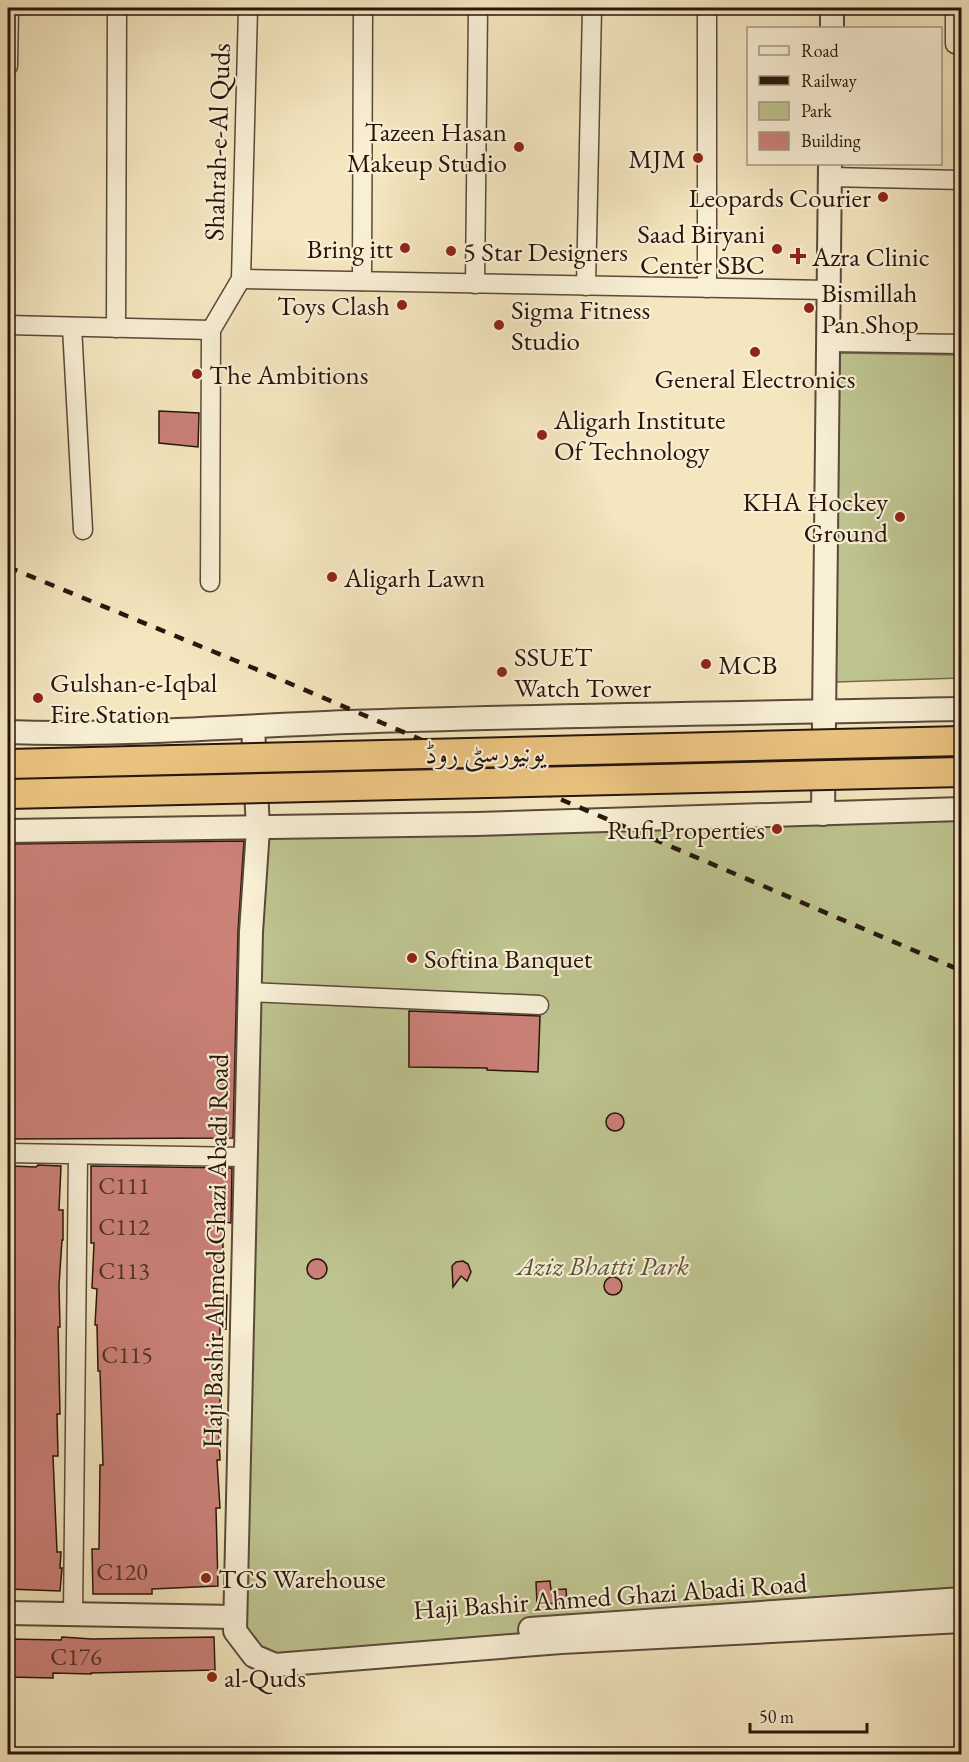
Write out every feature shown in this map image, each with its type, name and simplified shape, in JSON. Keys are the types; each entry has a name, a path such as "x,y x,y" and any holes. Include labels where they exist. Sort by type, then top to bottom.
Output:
{"main road":[{"name":"یونیورسٹی روڈ","path":"8,764 962,741"},
{"name":"یونیورسٹی روڈ","path":"8,794 962,772"}],"street":[{"path":"8,66 9,8"},
{"path":"116,328 117,8"},
{"name":"Shahrah-e-Al Quds","path":"241,279 248,8"},
{"path":"362,281 363,8"},
{"path":"476,284 478,8"},
{"path":"586,286 592,8"},
{"path":"706,288 707,8"},
{"path":"832,8 832,27"},
{"path":"952,44 955,8"},
{"path":"823,814 822,711 830,170 962,180"},
{"path":"210,582 211,330 241,279 828,290"},
{"path":"8,325 211,330"},
{"path":"72,327 83,530"},
{"path":"828,342 962,344"},
{"path":"8,732 253,727 570,715 962,709"},
{"name":"Haji Bashir Ahmed Ghazi Abadi Road","path":"253,727 258,829 251,932 235,1631 254,1656 275,1665 561,1642 962,1621"},
{"path":"8,831 258,829 962,809"},
{"path":"250,992 539,1005"},
{"path":"8,1153 245,1157"},
{"path":"73,1614 78,1155"},
{"name":"Haji Bashir Ahmed Ghazi Abadi Road","path":"265,1660 277,1651 564,1626 962,1599"},
{"path":"8,1613 235,1617"}],"green space":[{"name":"KHA Hockey Ground","path":"840,353 961,355 961,678 836,682"},
{"name":"Aziz Bhatti Park","path":"961,809 961,1594 275,1664 235,1618 256,829"}],"building":[{"path":"159,411 199,413 198,447 159,443"},
{"path":"244,841 238,931 233,1138 8,1139 8,844"},
{"path":"409,1011 540,1016 538,1072 487,1070 487,1068 409,1067"},
{"path":"611,1113 619,1113 624,1118 622,1129 611,1131 606,1126 606,1118"},
{"path":"38,1165 61,1166 59,1210 63,1210 63,1240 59,1285 60,1327 58,1327 60,1414 57,1414 58,1456 53,1456 57,1552 61,1552 60,1568 62,1568 60,1591 8,1589 9,1337 15,1337 13,1283 8,1283 8,1194 10,1194 11,1166 36,1167"},
{"path":"91,1166 232,1168 231,1223 223,1222 223,1269 217,1269 216,1295 227,1295 226,1329 220,1328 220,1414 218,1414 220,1460 217,1460 220,1508 216,1508 218,1586 152,1589 152,1594 93,1594 92,1549 99,1549 100,1465 103,1465 100,1371 98,1371 97,1325 95,1325 97,1289 92,1288 94,1243 91,1243"},
{"path":"317,1259 324,1262 327,1269 324,1276 317,1279 310,1276 307,1269 310,1262"},
{"path":"463,1261 468,1264 471,1272 467,1281 461,1276 453,1287 452,1266 456,1262"},
{"path":"609,1277 617,1277 622,1282 620,1293 609,1295 604,1290 604,1282"},
{"path":"550,1581 551,1590 566,1589 567,1604 537,1603 536,1582"},
{"path":"62,1637 92,1639 214,1637 215,1670 53,1673 53,1678 8,1677 8,1639 61,1640"}],"railway":[{"path":"8,567 263,672 962,971"}],"place":[{"name":"Tazeen Hasan Makeup Studio","path":"519,147"},
{"name":"MJM","path":"698,158"},
{"name":"Leopards Courier","path":"883,197"},
{"name":"Bring itt","path":"405,248"},
{"name":"Saad Biryani Center SBC","path":"777,249"},
{"name":"5 Star Designers","path":"451,251"},
{"name":"Azra Clinic","path":"798,256"},
{"name":"Toys Clash","path":"402,305"},
{"name":"Bismillah Pan Shop","path":"809,308"},
{"name":"Sigma Fitness Studio","path":"499,325"},
{"name":"General Electronics","path":"755,352"},
{"name":"The Ambitions","path":"197,374"},
{"name":"Aligarh Institute Of Technology","path":"542,435"},
{"name":"KHA Hockey Ground","path":"900,517"},
{"name":"Aligarh Lawn","path":"332,577"},
{"name":"MCB","path":"706,664"},
{"name":"SSUET Watch Tower","path":"502,672"},
{"name":"Gulshan-e-Iqbal Fire Station","path":"38,698"},
{"name":"Rufi Properties","path":"777,829"},
{"name":"Softina Banquet","path":"412,958"},
{"name":"TCS Warehouse","path":"206,1578"},
{"name":"al-Quds","path":"212,1677"}]}
